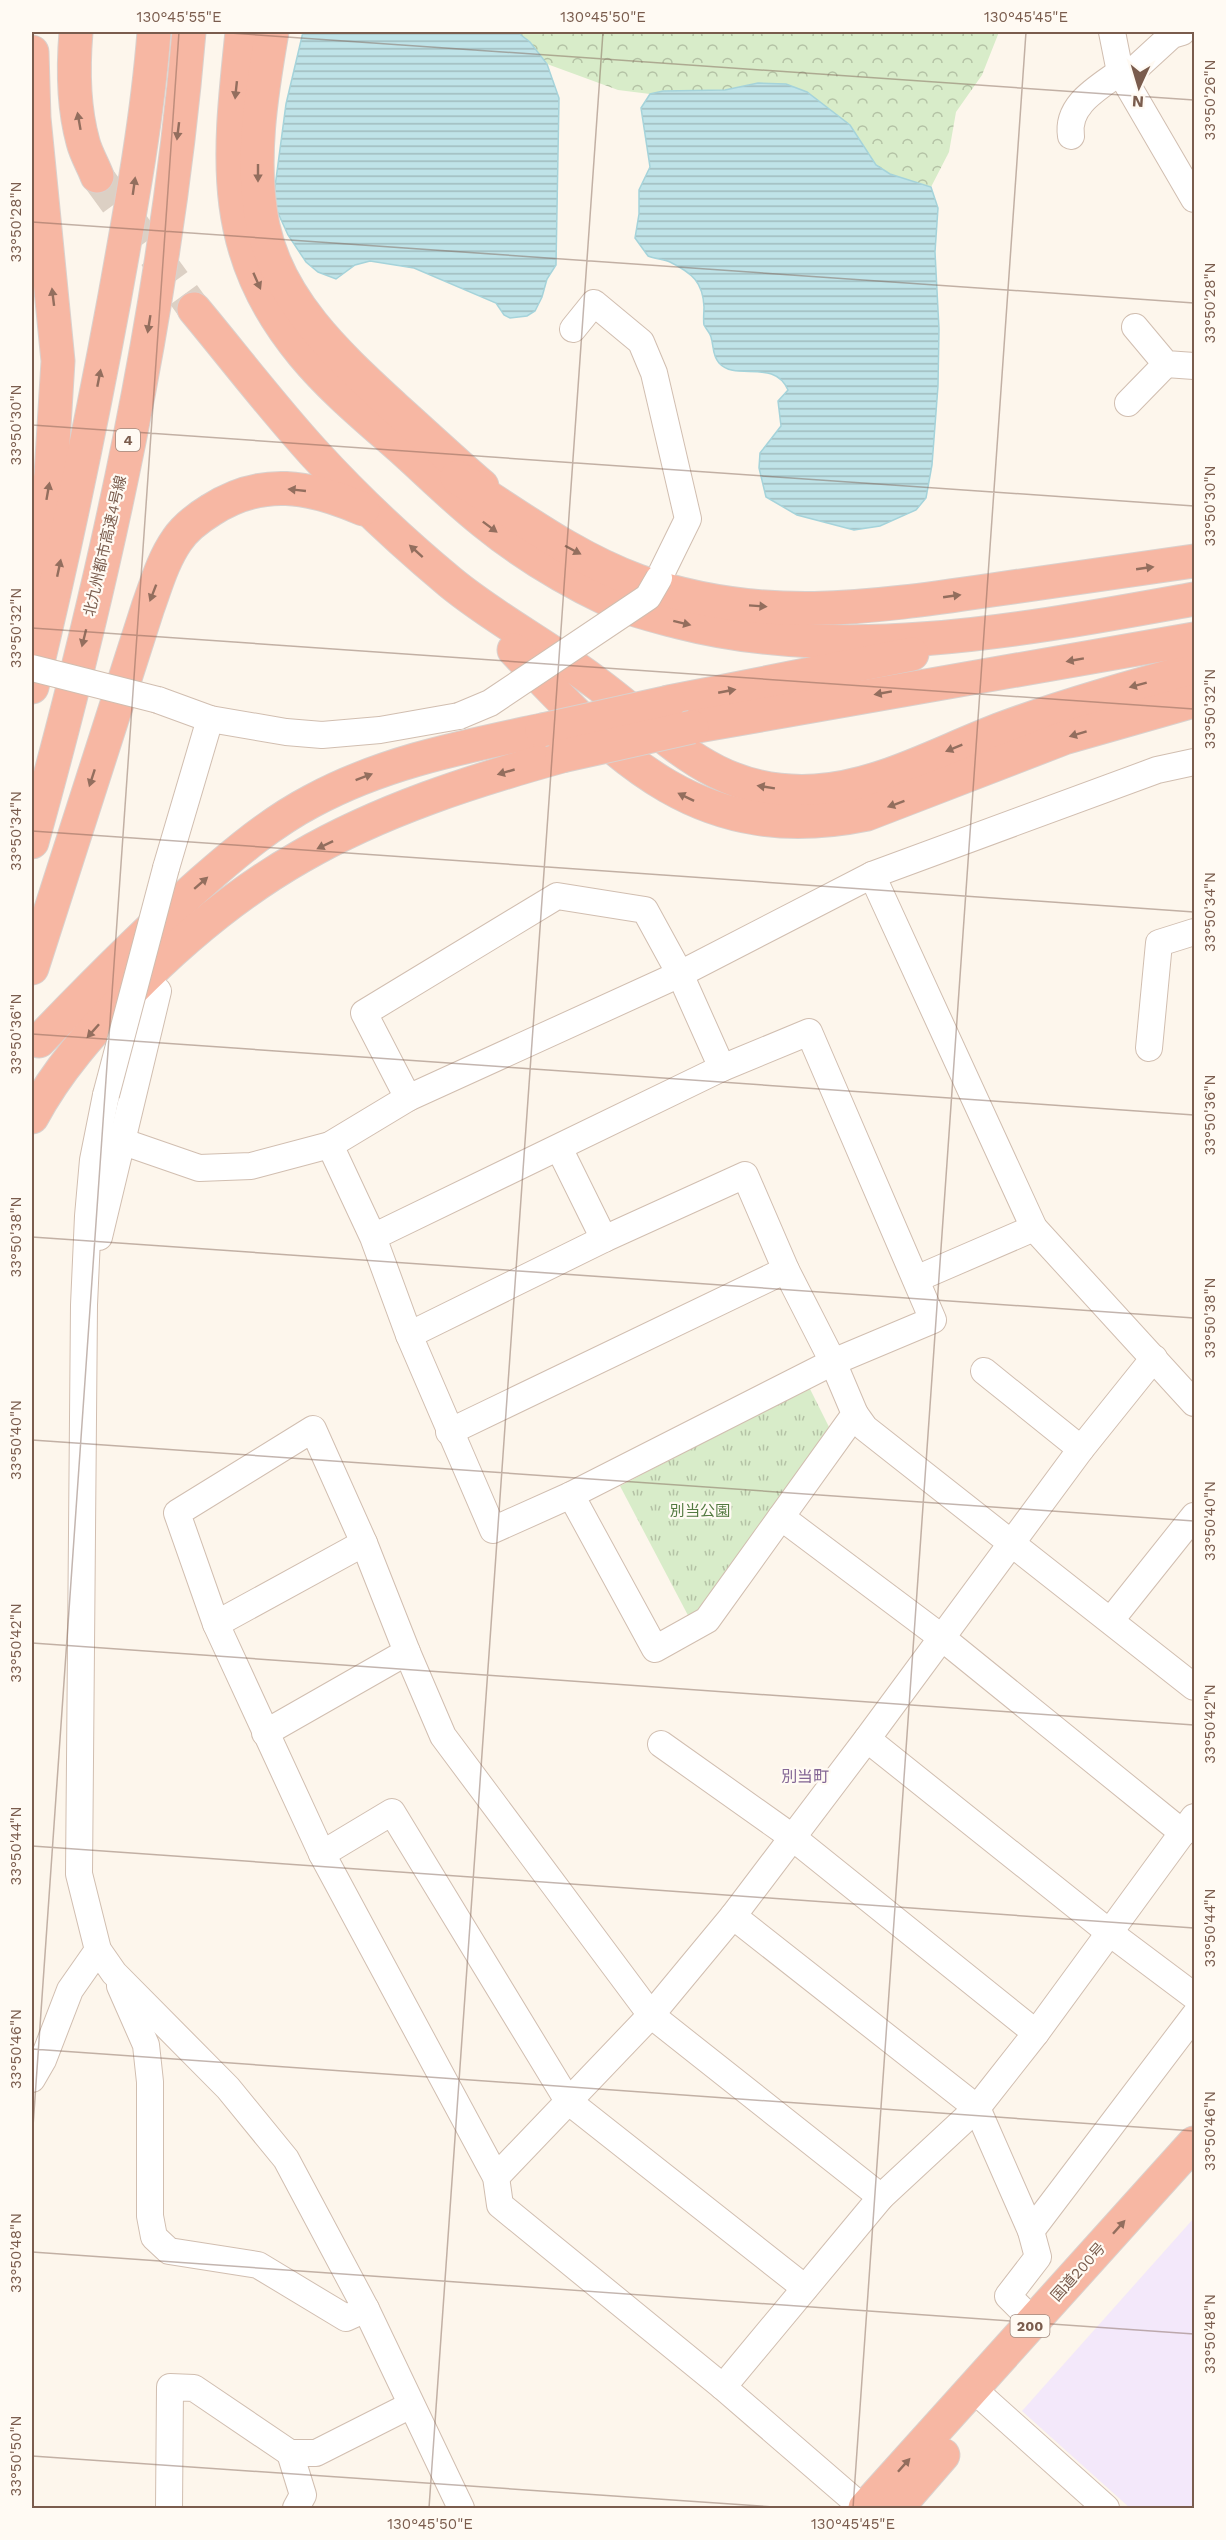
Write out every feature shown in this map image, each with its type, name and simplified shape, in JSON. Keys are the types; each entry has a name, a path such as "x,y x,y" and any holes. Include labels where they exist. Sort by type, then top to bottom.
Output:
{"highway":[{"path":"76,32 74,64 76,106 83,144 98,176"},
{"path":"32,687 74,502 131,208 154,32"},
{"name":"北九州都市高速4号線","path":"32,842 85,634 117,494 143,363 166,220 189,32"},
{"path":"242,32 234,111 235,207 243,246 257,283 276,318 303,354 333,387 484,522 527,554 612,602 718,632 771,639 824,642 872,640 1031,628 1194,599"},
{"path":"272,32 263,91 258,182 263,226 274,263 297,305 351,368 506,508"},
{"path":"32,52 35,129 58,361 51,475 32,590"},
{"path":"194,309 314,453 373,513 452,583 567,706 639,768 668,788 701,804 733,815 767,821 800,823 834,821 867,814 1064,738 1124,719 1194,701"},
{"path":"276,318 338,381 415,446 456,477 544,535 636,580 694,598 742,606 840,609 894,605 1194,561"},
{"path":"32,968 147,607 177,540 199,517 229,498 262,488 300,489 336,497 373,513"},
{"path":"452,583 598,683 683,752 711,771 744,784 781,789 814,791 850,786 883,777 1060,708 1194,670"},
{"path":"39,1041 82,996 181,901 265,831 311,801 359,779 407,761 669,702 1194,599"},
{"path":"32,1117 45,1092 74,1052 151,971 198,929 249,890 300,857 399,810 459,787 562,756 692,727 1194,639"},
{"name":"国道200号","path":"897,2508 1034,2322 1194,2143"},
{"name":"国道200号","path":"864,2508 981,2396 1194,2175"}],"street":[{"path":"1112,32 1122,75 1194,199"},
{"path":"1071,136 1069,123 1082,101 1122,75 1172,35 1182,32"},
{"path":"32,668 158,700 210,719 286,732 322,735 381,730 459,716 490,703 648,597 688,519 654,373 641,342 594,303 573,329"},
{"path":"1135,327 1166,364 1194,366"},
{"path":"1128,403 1166,364"},
{"path":"210,719 166,868 106,1095 93,1160 84,1305 79,1874 98,1950 114,1973 228,2088 286,2159 366,2309 461,2508"},
{"path":"121,1141 199,1168 251,1166 330,1145 408,1098 680,974 872,875 1157,770 1194,762"},
{"path":"872,875 1034,1228 1194,1403"},
{"path":"408,1098 364,1013 557,896 645,910 680,974 722,1068"},
{"path":"1149,1048 1159,943 1194,932"},
{"path":"84,1305 121,1141 159,991"},
{"path":"330,1145 373,1237 409,1335 493,1530 571,1495 833,1362 933,1320 809,1032 722,1068 373,1237"},
{"path":"559,1148 604,1239"},
{"path":"409,1335 604,1239 745,1175 786,1270 833,1362 855,1414 866,1428 1194,1687"},
{"path":"916,1279 1034,1228"},
{"path":"449,1432 786,1270"},
{"path":"496,2177 651,2015 733,1916 1081,1449 1154,1358"},
{"path":"984,1371 1081,1449"},
{"path":"571,1495 655,1649 708,1620 855,1414"},
{"path":"864,2508 723,2387 500,2205 496,2177 322,1854 265,1733 216,1624 177,1513 313,1429 364,1543 443,1736 651,2015 881,2197"},
{"path":"1111,1620 1194,1516"},
{"path":"723,2387 881,2197 977,2108 1036,2033 1189,1825 781,1517"},
{"path":"216,1624 364,1543"},
{"path":"265,1733 407,1652"},
{"path":"867,1739 1110,1933 1194,1996"},
{"path":"661,1744 792,1837 1036,2033"},
{"path":"322,1854 392,1812 568,2102 805,2288"},
{"path":"733,1916 977,2108 1031,2231 1038,2257 1008,2296 1034,2322"},
{"path":"32,2079 43,2060 70,1990 98,1950"},
{"path":"114,1973 146,2045 150,2082 150,2216 154,2237 169,2251 258,2265 346,2318 366,2309"},
{"path":"1031,2231 1194,2016"},
{"path":"169,2508 170,2387 194,2388 290,2453 316,2453 411,2405"},
{"path":"981,2396 1106,2508"},
{"path":"290,2453 303,2495 296,2508"}],"shaded area":[{"path":"1194,2218 1194,2508 1130,2508 1022,2411"}],"green space":[{"path":"517,32 999,32 982,75 956,112 949,152 931,187 890,174 876,165 849,125 807,92 758,83 725,90 663,91 650,94 618,90 547,64 530,42"},
{"name":"別当公園","path":"809,1387 829,1427 692,1623 620,1486"}],"water":[{"path":"303,32 517,32 530,42 547,64 559,98 556,265 547,279 535,311 527,316 510,318 504,315 496,303 414,268 370,261 355,265 336,279 318,272 306,262 288,235 273,202 286,104"},
{"path":"758,83 786,84 807,92 850,125 876,165 890,174 931,187 938,208 935,252 939,329 938,386 932,465 926,498 916,510 880,526 854,530 797,515 766,497 759,468 760,453 781,426 778,401 788,390 782,380 774,375 764,372 735,371 719,363 704,325 703,298 695,279 668,261 648,256 635,238 639,214 639,190 650,167 641,108 650,94 663,91 725,90"}],"tunnel":[{"path":"97,176 194,309"}],"district":[{"name":"別当町","path":"805,1776"}]}
